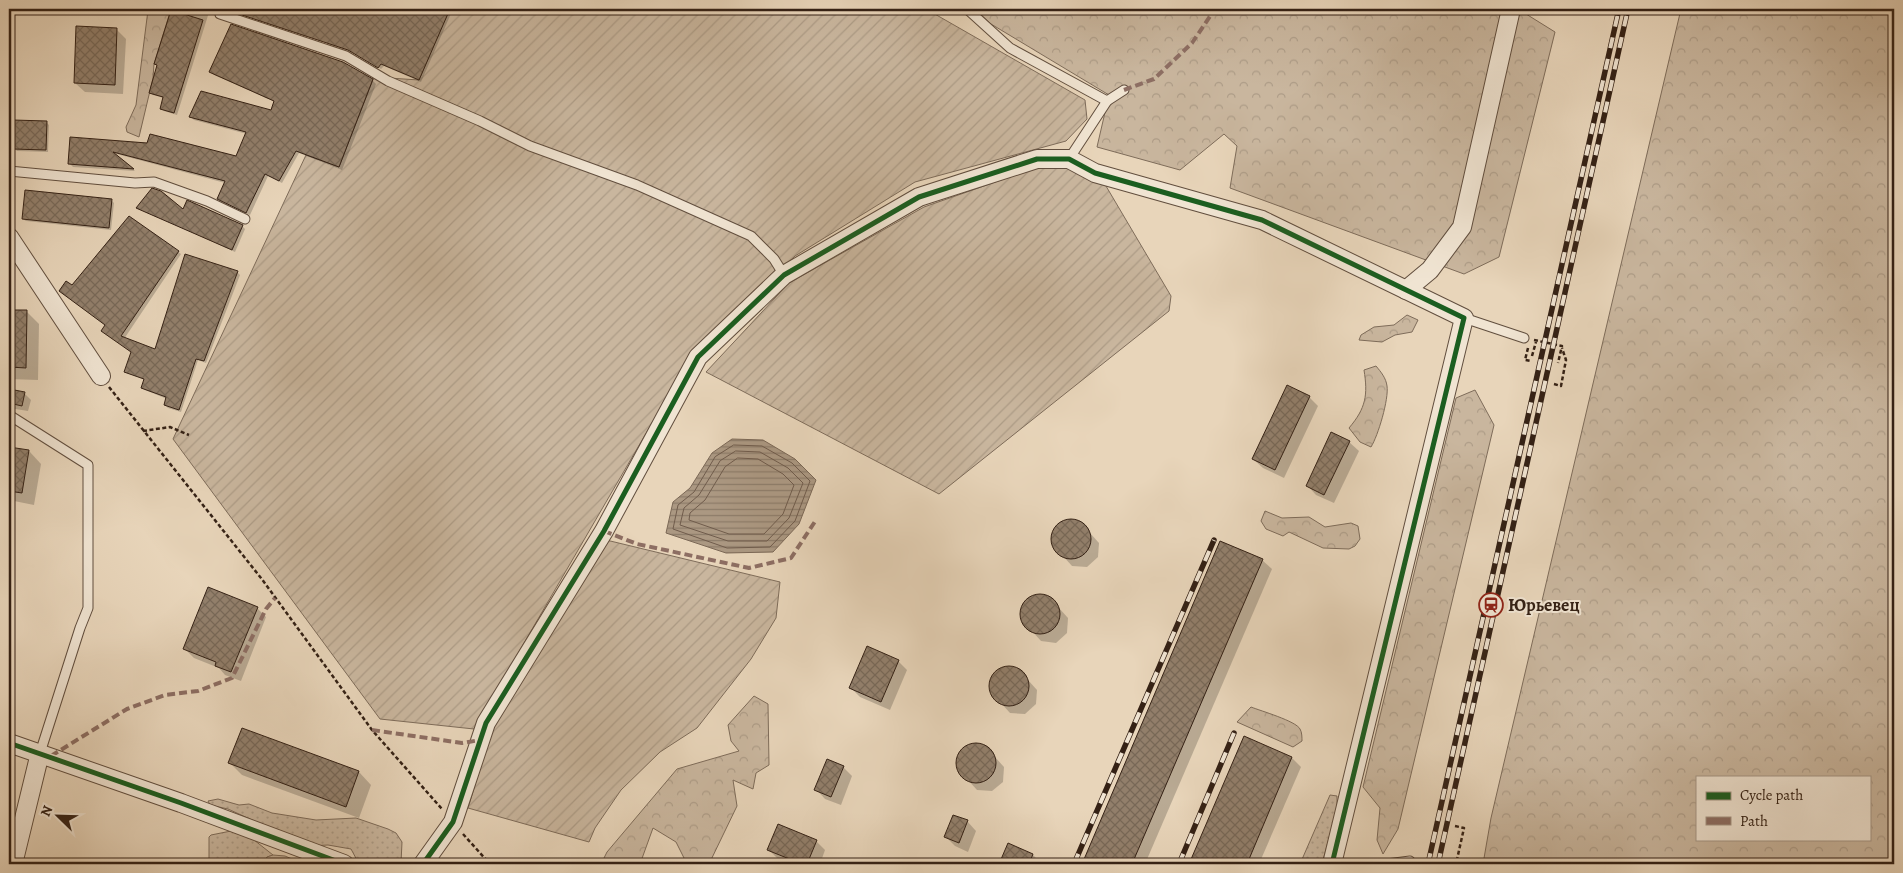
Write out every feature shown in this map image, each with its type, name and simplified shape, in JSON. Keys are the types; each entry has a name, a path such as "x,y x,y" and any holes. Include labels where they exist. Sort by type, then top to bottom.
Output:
{"street":[{"path":"1406,290 1430,270 1462,227 1511,9"},
{"path":"423,864 453,822 486,723 604,531 698,357 784,275 919,197 1037,159 1069,159 1095,173 1262,220 1464,318 1332,864"},
{"path":"9,237 101,376"},
{"path":"9,743 344,864"},
{"path":"13,864 40,753"}],"lane":[{"path":"221,9 220,14 346,56 388,82 480,121 530,146 637,185 751,236 774,259 784,275"},
{"path":"967,9 1010,48 1107,101"},
{"path":"1069,159 1107,101 1124,90"},
{"path":"9,171 135,183 154,182 207,201 245,219"},
{"path":"1464,318 1527,339"},
{"path":"9,415 88,465 88,608 40,753"},
{"path":"1387,864 1410,861"}],"path":[{"path":"1531,362 1525,360 1527,339 1562,346"},
{"path":"1532,356 1536,341"},
{"path":"1558,363 1562,346"},
{"path":"1554,384 1561,386 1566,360 1562,346"},
{"path":"101,376 261,578 372,730 490,864"},
{"path":"143,431 170,427 189,435"},
{"path":"1455,826 1464,828 1456,864"},
{"path":"1447,864 1448,858"}],"green space":[{"path":"145,9 171,9 154,64 153,78 139,137 127,132 126,127 136,105 148,10"},
{"path":"449,9 926,9 1085,100 1087,119 1066,141 915,182 795,256 691,356 474,729 380,719 173,439 306,155 339,167 374,77 419,80"},
{"path":"975,9 1518,9 1555,32 1499,257 1464,274 1230,188 1237,146 1224,134 1180,170 1097,147 1109,95 991,24"},
{"path":"1681,9 1894,9 1894,864 1483,864 1491,818"},
{"path":"1041,166 1069,168 1103,181 1171,296 1169,311 939,494 706,372 789,283 924,207"},
{"path":"1407,315 1418,320 1412,332 1395,335 1382,342 1359,340 1361,335 1374,327 1394,325"},
{"path":"1376,366 1386,380 1387,392 1377,435 1371,447 1360,442 1349,428 1359,414 1364,401 1366,387 1364,370"},
{"path":"1475,390 1494,425 1398,829 1383,854 1377,840 1380,808 1363,787 1456,398"},
{"path":"1265,511 1282,518 1309,517 1325,527 1351,523 1358,526 1360,539 1355,546 1349,549 1323,548 1289,532 1283,536 1266,529 1261,521"},
{"path":"602,539 780,582 776,618 751,659 697,728 660,752 621,790 595,828 589,842 468,808 495,719"},
{"path":"754,696 768,704 769,765 756,773 753,789 733,780 737,806 709,864 687,864 676,842 653,828 640,864 601,864 607,852 677,769 739,751 731,741 728,725"},
{"path":"1251,707 1297,726 1301,732 1302,741 1293,747 1237,722"},
{"path":"1330,795 1337,796 1337,808 1322,864 1300,864"},
{"path":"218,799 239,805 249,804 272,813 316,820 356,818 388,829 396,833 402,842 401,863 362,864 358,862 351,849 328,845 309,846 228,809 210,805 208,801"},
{"path":"231,831 249,836 273,855 267,857 264,864 209,864 209,837"},
{"path":"273,855 285,856 304,864 264,864 267,857"}],"water":[{"path":"732,439 763,440 795,459 816,480 799,524 773,552 726,553 666,533 673,502 690,488 712,453"}],"building":[{"path":"238,9 450,9 419,80 381,64 378,68 348,50 236,13"},
{"path":"171,10 203,20 174,113 160,109 163,97 149,93 157,65 154,64"},
{"path":"231,24 343,62 373,79 339,167 296,151 279,181 265,174 246,213 217,199 225,181 113,152 134,169 68,164 70,137 147,143 150,134 236,156 246,132 189,117 201,91 271,110 274,101 209,72"},
{"path":"76,26 117,28 115,85 74,83"},
{"path":"13,120 47,121 46,150 13,149"},
{"path":"152,188 161,191 183,209 187,200 243,225 232,250 136,208"},
{"path":"25,190 112,199 109,228 22,219"},
{"path":"129,216 179,251 121,336 155,349 185,254 238,271 204,361 196,359 179,410 164,405 166,397 141,388 144,379 124,372 131,352 101,331 105,325 59,291 66,281 72,285"},
{"path":"9,310 27,310 26,368 9,367"},
{"path":"1287,385 1310,396 1275,470 1252,459"},
{"path":"9,389 25,392 22,406 9,403"},
{"path":"1331,432 1350,441 1324,495 1306,486"},
{"path":"9,447 29,450 22,493 9,491"},
{"path":"1071,519 1085,525 1091,539 1085,553 1071,559 1057,553 1051,539 1057,525"},
{"path":"1220,541 1263,559 1132,864 1082,864"},
{"path":"208,587 258,607 231,672 215,666 216,662 183,649"},
{"path":"1040,594 1054,600 1060,614 1054,628 1040,634 1026,628 1020,614 1026,600"},
{"path":"867,646 899,660 881,702 849,688"},
{"path":"1009,666 1023,672 1029,686 1023,700 1009,706 995,700 989,686 995,672"},
{"path":"242,728 359,771 346,807 228,763"},
{"path":"1244,736 1292,757 1247,864 1189,864"},
{"path":"976,743 990,749 996,763 990,777 976,783 962,777 956,763 962,749"},
{"path":"827,759 844,766 831,797 814,790"},
{"path":"953,815 968,820 959,843 944,837"},
{"path":"778,824 817,840 807,864 802,864 767,850"},
{"path":"1008,843 1033,854 1029,864 999,864"}],"railway":[{"path":"1428,864 1619,9"},
{"path":"1438,864 1628,9"},
{"path":"1074,864 1214,540"},
{"path":"1179,864 1234,733"}],"marked path":[{"path":"1124,90 1154,79 1192,43 1215,9"},
{"path":"604,531 637,544 749,568 791,558 816,520"},
{"path":"51,756 127,709 165,695 198,691 232,678 266,609 275,598"},
{"path":"372,730 462,743 480,740"}],"cycle path":[{"path":"423,864 453,822 486,723 604,531 698,357 784,275 919,197 1037,159 1069,159 1095,173 1262,220 1464,318 1332,864"},
{"path":"9,743 181,803 344,864"}],"place":[{"name":"Юрьевец","path":"1491,605"}]}
